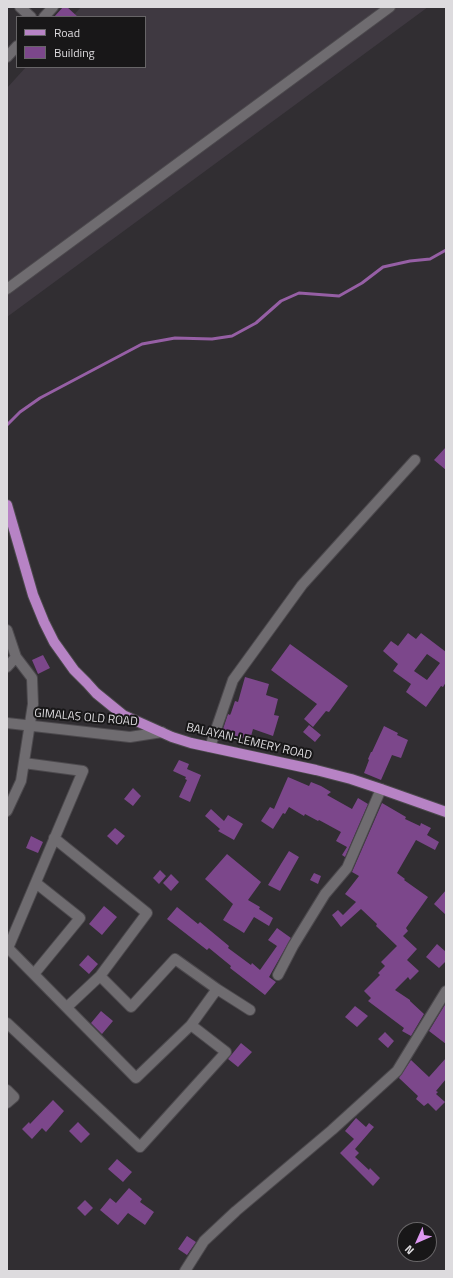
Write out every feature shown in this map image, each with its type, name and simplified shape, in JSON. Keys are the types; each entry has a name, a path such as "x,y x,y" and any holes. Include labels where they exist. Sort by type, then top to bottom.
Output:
{"main road":[{"name":"BALAYAN-LEMERY ROAD","path":"7,505 33,595 54,642 74,670 96,693 123,715 191,743 316,770 381,788 446,812"}],"street":[{"path":"20,7 30,16"},
{"path":"45,16 54,7"},
{"path":"7,289 390,7"},
{"path":"7,56 16,47"},
{"path":"210,747 233,680 302,586 415,460"},
{"path":"7,632 16,657 32,678 33,704 21,781 7,811"},
{"path":"7,667 16,657"},
{"name":"GIMALAS OLD ROAD","path":"7,723 130,737 162,732"},
{"path":"24,763 83,771 8,948 136,1078 191,1025 218,989"},
{"path":"278,975 293,946 325,894 347,868 381,788"},
{"path":"54,838 147,913 100,976 67,1008"},
{"path":"34,974 80,918 36,883"},
{"path":"100,976 132,1007 175,959 250,1010"},
{"path":"185,1271 204,1241 236,1211 332,1130 397,1070 446,991"},
{"path":"7,1022 140,1147 226,1052 191,1025"},
{"path":"7,1090 14,1097 7,1103"}],"shaded area":[{"path":"81,7 428,7 7,317 7,88 25,68 146,68 146,16 73,16"}],"building":[{"path":"63,7 67,7 77,16 55,16"},
{"path":"446,447 446,470 434,460"},
{"path":"408,633 416,639 421,633 446,652 446,682 443,687 441,686 426,707 406,692 411,684 393,671 398,664 383,651 391,641 398,646","holes":["427,654 440,663 427,680 414,671"]},
{"path":"290,644 348,686 329,712 326,711 313,727 304,719 317,704 271,670"},
{"path":"43,655 50,668 38,674 32,660"},
{"path":"245,677 269,684 266,695 278,699 274,715 279,716 273,736 253,729 250,740 222,732 228,714 230,715 235,701 238,702"},
{"path":"309,725 321,735 315,742 303,732"},
{"path":"384,726 398,733 397,735 408,740 401,758 392,755 381,780 364,773 369,760 368,759"},
{"path":"179,760 189,764 187,769 201,775 190,802 179,797 187,780 185,779 186,777 173,771"},
{"path":"288,777 309,786 311,782 321,786 331,792 327,795 352,809 358,798 368,804 345,857 342,855 347,847 336,841 341,832 319,820 318,821 305,814 304,816 289,807 285,814 283,813 273,829 261,821 270,807 274,809"},
{"path":"133,788 141,796 133,806 124,799"},
{"path":"382,803 406,817 405,819 420,826 421,823 431,828 427,835 439,842 435,850 416,840 397,873 405,879 404,880 428,897 406,928 408,931 403,936 417,949 407,960 419,971 410,980 408,977 395,990 410,1000 424,1014 411,1036 402,1031 404,1028 368,1001 371,998 364,991 380,975 378,973 385,966 381,962 397,946 361,909 341,927 332,915 338,910 343,915 356,902 345,894 359,876 352,872"},
{"path":"211,809 224,821 228,815 243,824 234,840 218,831 220,829 205,816"},
{"path":"115,828 125,836 117,845 107,836"},
{"path":"31,836 43,842 38,853 26,848"},
{"path":"289,851 299,857 280,891 268,885"},
{"path":"227,854 261,882 248,900 260,907 259,909 273,918 269,926 254,917 244,933 223,920 233,904 205,879"},
{"path":"160,870 166,876 159,884 153,878"},
{"path":"314,873 321,876 318,884 310,880"},
{"path":"171,874 179,882 171,891 163,883"},
{"path":"446,890 446,915 434,904"},
{"path":"104,906 117,917 102,935 89,924"},
{"path":"177,907 198,924 200,922 229,946 228,948 251,965 252,963 260,970 277,946 268,940 277,928 291,938 269,977 276,982 265,995 230,968 231,966 209,948 207,950 167,919"},
{"path":"437,944 446,952 446,961 439,968 426,957"},
{"path":"88,955 98,964 89,974 79,965"},
{"path":"446,1003 446,1044 429,1031"},
{"path":"355,1006 368,1016 357,1027 345,1017"},
{"path":"101,1011 113,1021 102,1034 91,1023"},
{"path":"385,1032 394,1041 388,1048 378,1039"},
{"path":"241,1043 252,1052 238,1067 228,1059"},
{"path":"446,1058 446,1079 436,1091 438,1092 436,1094 445,1102 436,1111 428,1103 424,1106 416,1099 418,1096 399,1078 411,1060 429,1077"},
{"path":"53,1100 64,1111 46,1132 42,1128 32,1139 22,1129 29,1122 30,1124"},
{"path":"356,1118 366,1127 369,1123 374,1127 355,1149 359,1153 355,1157 369,1170 370,1168 380,1178 373,1186 340,1153 354,1139 345,1131"},
{"path":"78,1122 90,1134 81,1143 69,1131"},
{"path":"117,1159 132,1172 123,1182 108,1169"},
{"path":"129,1188 142,1199 140,1202 154,1212 145,1225 128,1213 118,1225 100,1210 110,1198 116,1203"},
{"path":"85,1200 93,1208 85,1216 77,1208"},
{"path":"187,1236 196,1242 187,1255 178,1249"}],"waterway":[{"path":"7,425 20,412 40,398 142,344 175,338 212,339 232,336 256,323 281,301 299,293 339,296 362,283 383,267 410,261 430,259 446,250"}]}
